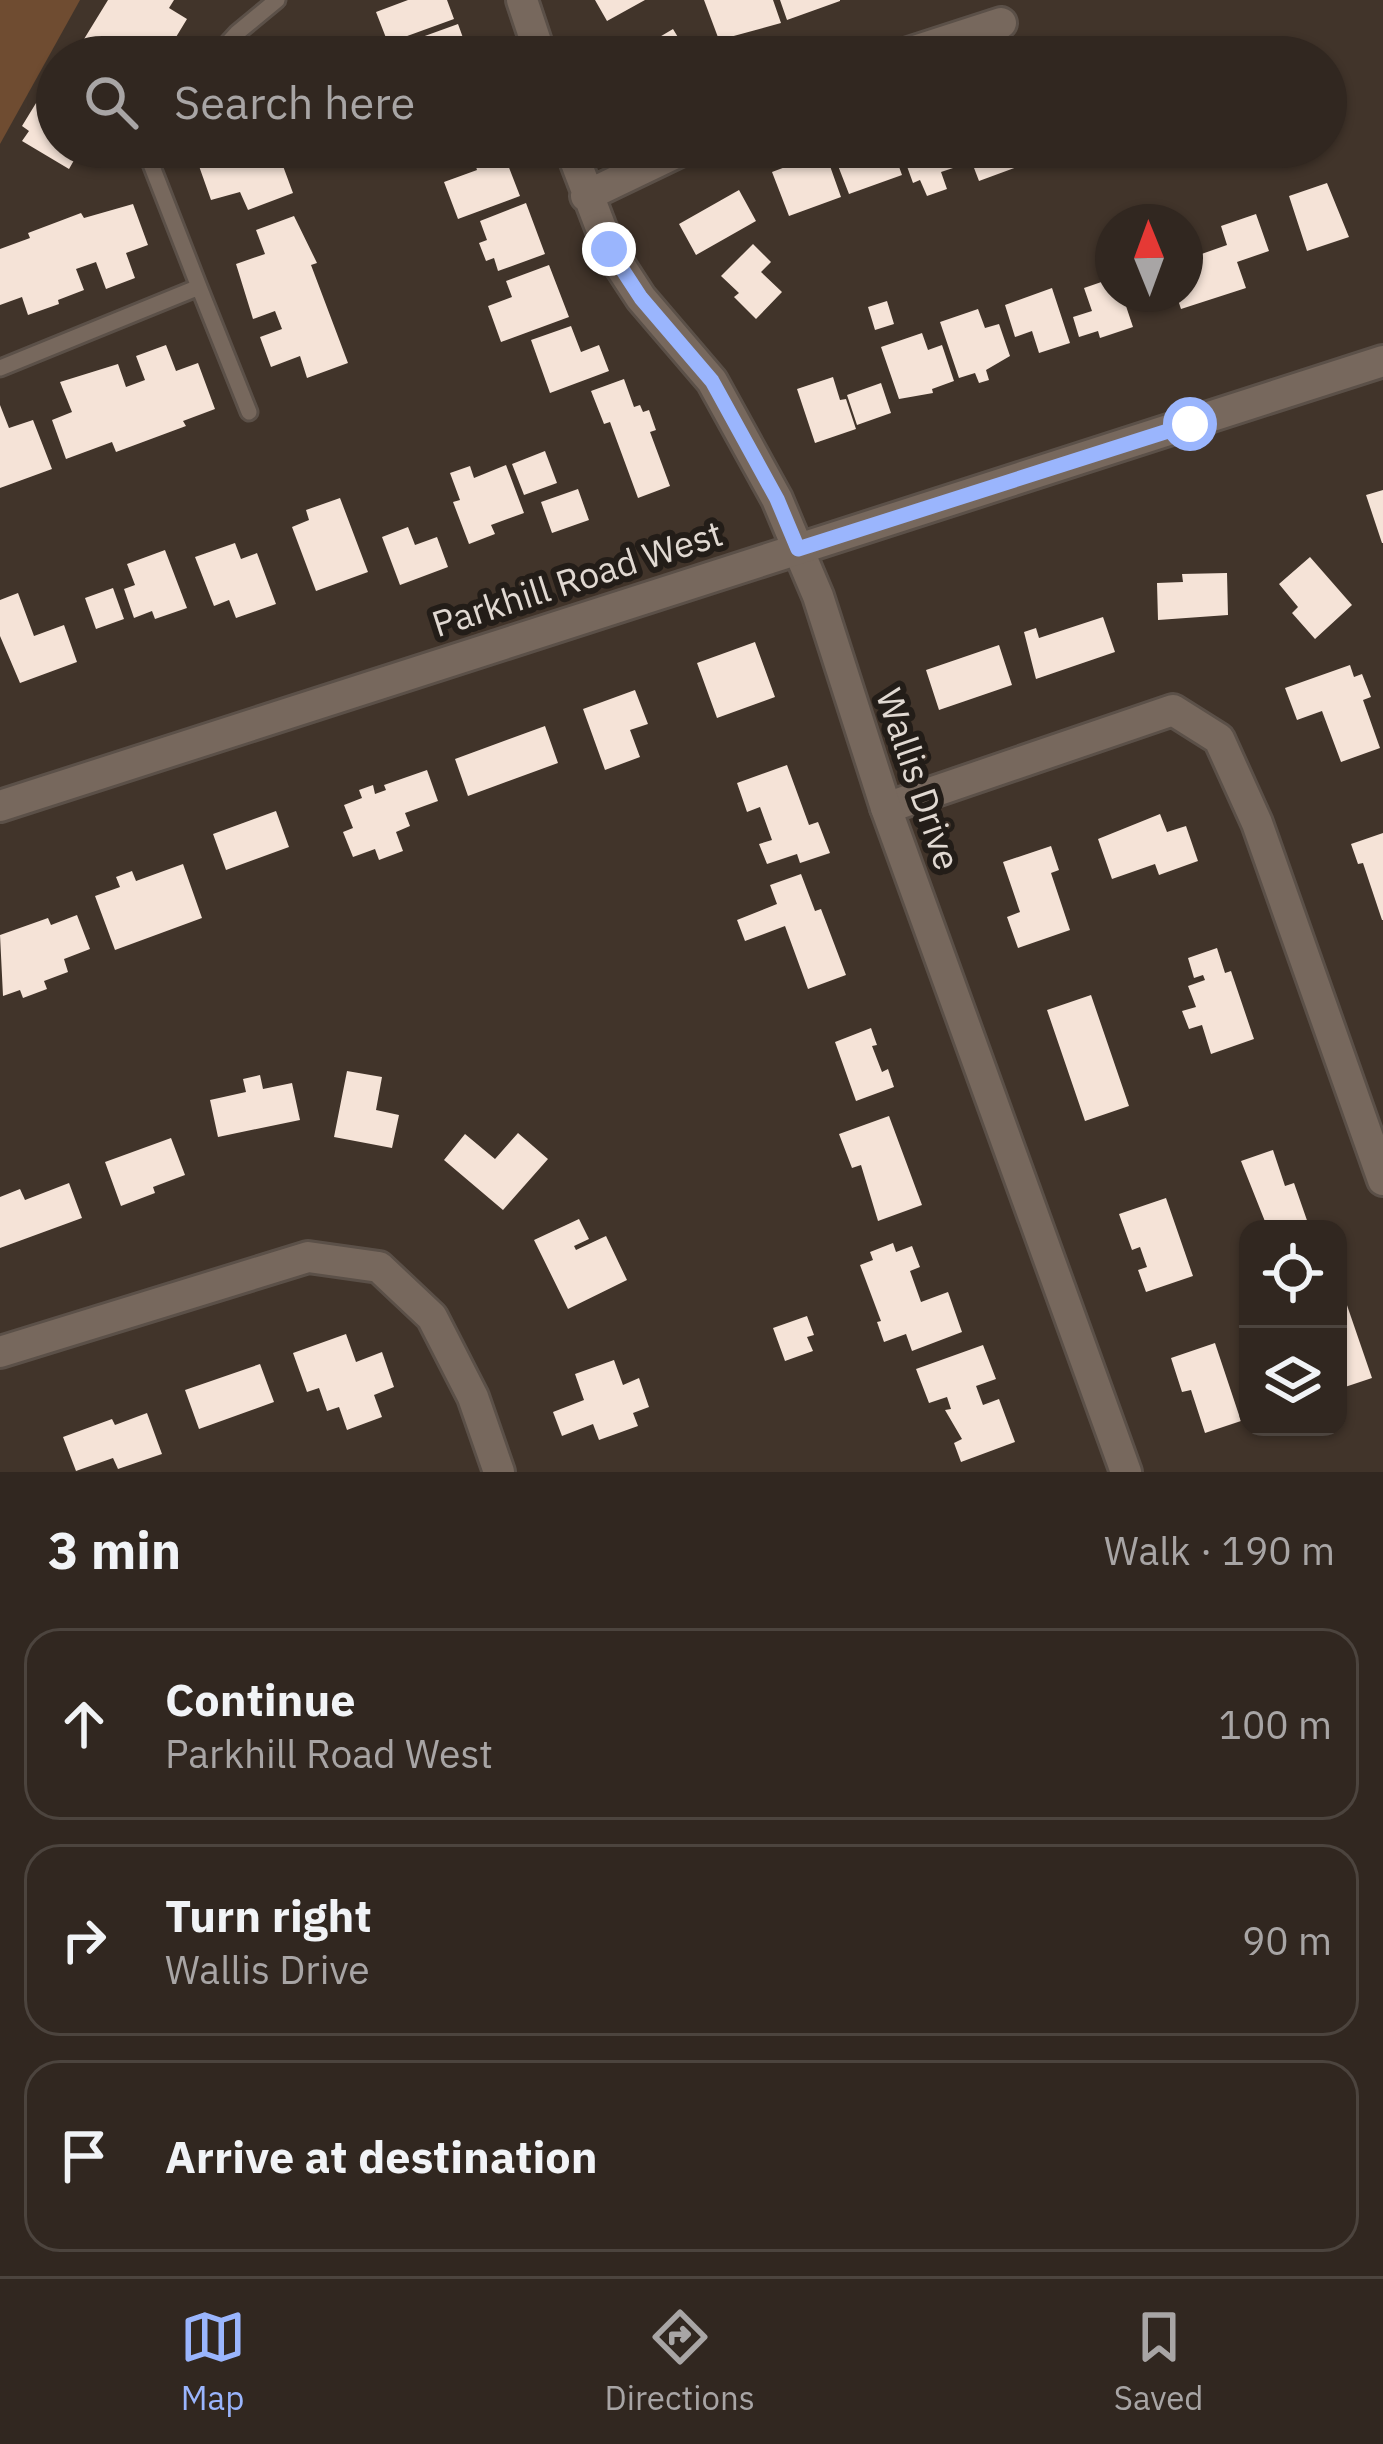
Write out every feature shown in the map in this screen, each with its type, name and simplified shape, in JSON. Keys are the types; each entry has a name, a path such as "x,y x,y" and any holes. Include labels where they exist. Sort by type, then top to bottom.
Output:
{"street":[{"path":"522,0 534,36"},
{"path":"961,36 1001,23"},
{"name":"Wallis Drive","path":"577,168 609,249 641,298 712,381 777,499 818,596 886,808 1126,1472"},
{"path":"586,196 644,168"},
{"name":"Parkhill Road West","path":"0,806 1383,362"},
{"path":"886,808 1173,710 1219,739 1257,823 1383,1180"},
{"path":"0,1352 308,1257 379,1267 432,1317 473,1397 500,1472"}],"lane":[{"path":"233,36 277,0"},
{"path":"154,168 249,412"},
{"path":"0,368 199,287"}],"shaded area":[{"path":"0,0 80,0 60,36 36,36 36,79 0,144"}],"building":[{"path":"108,0 174,0 169,8 187,19 177,36 86,36"},
{"path":"408,0 447,0 454,19 407,36 385,36 376,12"},
{"path":"595,0 645,0 607,21"},
{"path":"704,0 773,0 781,23 718,36"},
{"path":"780,0 840,0 840,1 787,20"},
{"path":"458,24 462,36 425,36"},
{"path":"36,103 36,149 22,141 29,131 22,126"},
{"path":"200,168 284,168 293,193 248,210 240,192 211,200"},
{"path":"509,168 520,196 458,219 444,182 477,170"},
{"path":"831,168 841,197 789,216 772,172"},
{"path":"839,168 900,168 902,175 849,194"},
{"path":"908,168 953,168 941,172 947,189 927,196 920,180 913,183"},
{"path":"974,168 1014,168 979,181"},
{"path":"1327,183 1349,237 1307,251 1289,196"},
{"path":"739,190 756,221 696,255 679,224"},
{"path":"526,203 545,254 498,271 494,258 486,261 479,243 487,240 480,221"},
{"path":"133,204 148,245 126,253 135,278 106,289 96,262 76,269 84,290 58,300 59,304 28,315 22,297 0,305 0,249 81,213 84,218"},
{"path":"1256,214 1269,251 1237,262 1246,288 1203,302 1203,253 1227,245 1221,226"},
{"path":"294,216 317,263 311,265 348,363 307,378 300,356 271,367 260,337 282,329 275,311 253,319 236,264 265,254 256,230"},
{"path":"753,244 771,262 761,272 782,292 756,319 721,276"},
{"path":"549,265 569,317 501,342 488,306 512,297 506,281"},
{"path":"1095,284 1095,312 1128,312 1133,327 1100,338 1098,331 1079,337 1073,317 1092,311 1084,288"},
{"path":"1052,288 1070,343 1039,353 1032,331 1015,337 1005,305"},
{"path":"887,301 894,324 875,330 868,307"},
{"path":"978,309 985,328 999,324 1010,356 986,370 989,380 979,383 975,373 959,378 940,322"},
{"path":"571,326 581,352 599,345 609,371 550,393 531,340"},
{"path":"922,333 928,350 942,345 954,381 932,389 933,393 899,399 881,347"},
{"path":"166,345 176,371 198,363 215,409 183,421 186,426 116,452 112,442 66,459 52,420 72,412 60,382 118,364 126,387 145,380 136,356"},
{"path":"833,377 856,429 815,443 797,389"},
{"path":"624,379 634,407 649,410 656,430 650,432 670,486 638,498 610,422 604,424 591,391"},
{"path":"881,383 891,413 857,425 847,395"},
{"path":"0,405 9,428 33,420 52,469 0,488"},
{"path":"545,451 557,483 524,495 512,464"},
{"path":"506,465 524,513 491,525 495,534 469,544 453,502 460,500 450,473 470,466 474,478"},
{"path":"578,489 589,520 552,533 541,502"},
{"path":"1383,490 1383,543 1382,543 1366,495"},
{"path":"340,498 368,572 316,591 292,527 309,520 306,510"},
{"path":"408,527 415,545 437,537 448,567 400,585 382,537"},
{"path":"235,543 241,559 257,553 276,604 236,618 229,600 214,606 195,557"},
{"path":"165,550 187,608 155,619 152,611 134,618 124,589 135,585 127,564"},
{"path":"1310,557 1352,605 1315,639 1292,613 1298,607 1279,584"},
{"path":"1227,573 1228,615 1158,620 1157,583 1183,582 1182,574"},
{"path":"113,588 124,619 96,629 85,598"},
{"path":"18,593 34,636 64,625 77,662 20,683 0,636 0,600"},
{"path":"1103,617 1115,652 1036,679 1024,632 1036,628 1039,638"},
{"path":"755,642 775,697 717,718 697,663"},
{"path":"999,645 1012,685 939,710 926,670"},
{"path":"1350,665 1354,677 1362,674 1371,697 1363,700 1380,748 1341,762 1322,711 1297,720 1285,688"},
{"path":"635,690 648,724 630,730 640,757 605,770 583,709"},
{"path":"545,726 558,763 468,796 455,759"},
{"path":"787,765 809,825 818,822 830,853 800,863 797,854 767,864 759,844 772,840 760,807 747,812 737,783"},
{"path":"427,770 438,801 405,813 410,826 396,832 403,851 379,860 375,849 353,857 343,832 353,828 344,805 362,798 359,790 373,785 375,794 386,790 384,785"},
{"path":"276,811 289,847 226,870 213,834"},
{"path":"1160,814 1167,832 1186,826 1198,861 1159,875 1155,864 1112,879 1098,839"},
{"path":"1383,833 1382,920 1363,863 1358,864 1351,844"},
{"path":"1051,846 1059,870 1051,873 1070,930 1018,948 1007,917 1020,912 1003,862"},
{"path":"183,864 202,918 115,950 95,896 120,887 116,877 132,871 136,881"},
{"path":"801,874 815,911 821,909 846,975 808,989 785,926 745,941 737,920 777,904 770,885"},
{"path":"77,915 90,949 64,959 68,972 44,981 47,989 23,998 20,990 3,996 0,935 48,918 51,925"},
{"path":"1217,948 1225,973 1231,971 1254,1039 1211,1054 1202,1025 1189,1029 1182,1011 1196,1007 1188,986 1205,980 1203,975 1194,978 1188,958"},
{"path":"1091,995 1129,1106 1085,1121 1047,1010"},
{"path":"871,1028 882,1072 888,1069 894,1087 856,1101 835,1042"},
{"path":"347,1071 382,1077 376,1110 399,1115 392,1148 334,1137"},
{"path":"260,1075 263,1089 292,1083 300,1120 218,1137 210,1100 246,1092 243,1079"},
{"path":"889,1116 922,1205 878,1221 861,1165 852,1168 839,1134"},
{"path":"518,1133 548,1159 503,1210 444,1160 465,1134 495,1159"},
{"path":"171,1138 185,1175 121,1206 105,1162"},
{"path":"1273,1150 1285,1186 1294,1183 1307,1220 1264,1220 1241,1161"},
{"path":"69,1183 82,1218 0,1248 0,1197 20,1189 25,1200"},
{"path":"1166,1198 1193,1276 1146,1292 1138,1270 1147,1267 1140,1247 1132,1250 1119,1214"},
{"path":"579,1219 589,1239 574,1246 576,1250 606,1236 627,1280 568,1309 534,1240"},
{"path":"893,1243 896,1252 912,1246 920,1267 910,1271 921,1302 948,1292 962,1332 912,1351 906,1334 884,1342 860,1265 873,1260 870,1252"},
{"path":"1347,1305 1372,1378 1347,1386"},
{"path":"807,1316 814,1335 807,1337 813,1351 785,1361 773,1328"},
{"path":"346,1334 356,1362 382,1352 394,1387 374,1395 382,1417 347,1430 339,1407 327,1411 319,1388 307,1392 293,1353"},
{"path":"1215,1343 1239,1422 1205,1433 1191,1390 1182,1392 1171,1358"},
{"path":"983,1345 996,1379 976,1386 983,1405 999,1399 1015,1442 961,1462 954,1443 962,1439 945,1410 951,1409 947,1397 929,1403 916,1369"},
{"path":"614,1360 623,1385 639,1378 649,1407 633,1413 638,1426 599,1440 593,1424 562,1436 553,1412 584,1400 575,1374"},
{"path":"260,1364 274,1402 199,1429 185,1390"},
{"path":"147,1413 162,1454 118,1469 113,1458 76,1471 63,1437 112,1419 115,1425"}],"route":[{"path":"609,249 641,298 712,381 777,499 798,549 1190,424"}]}
